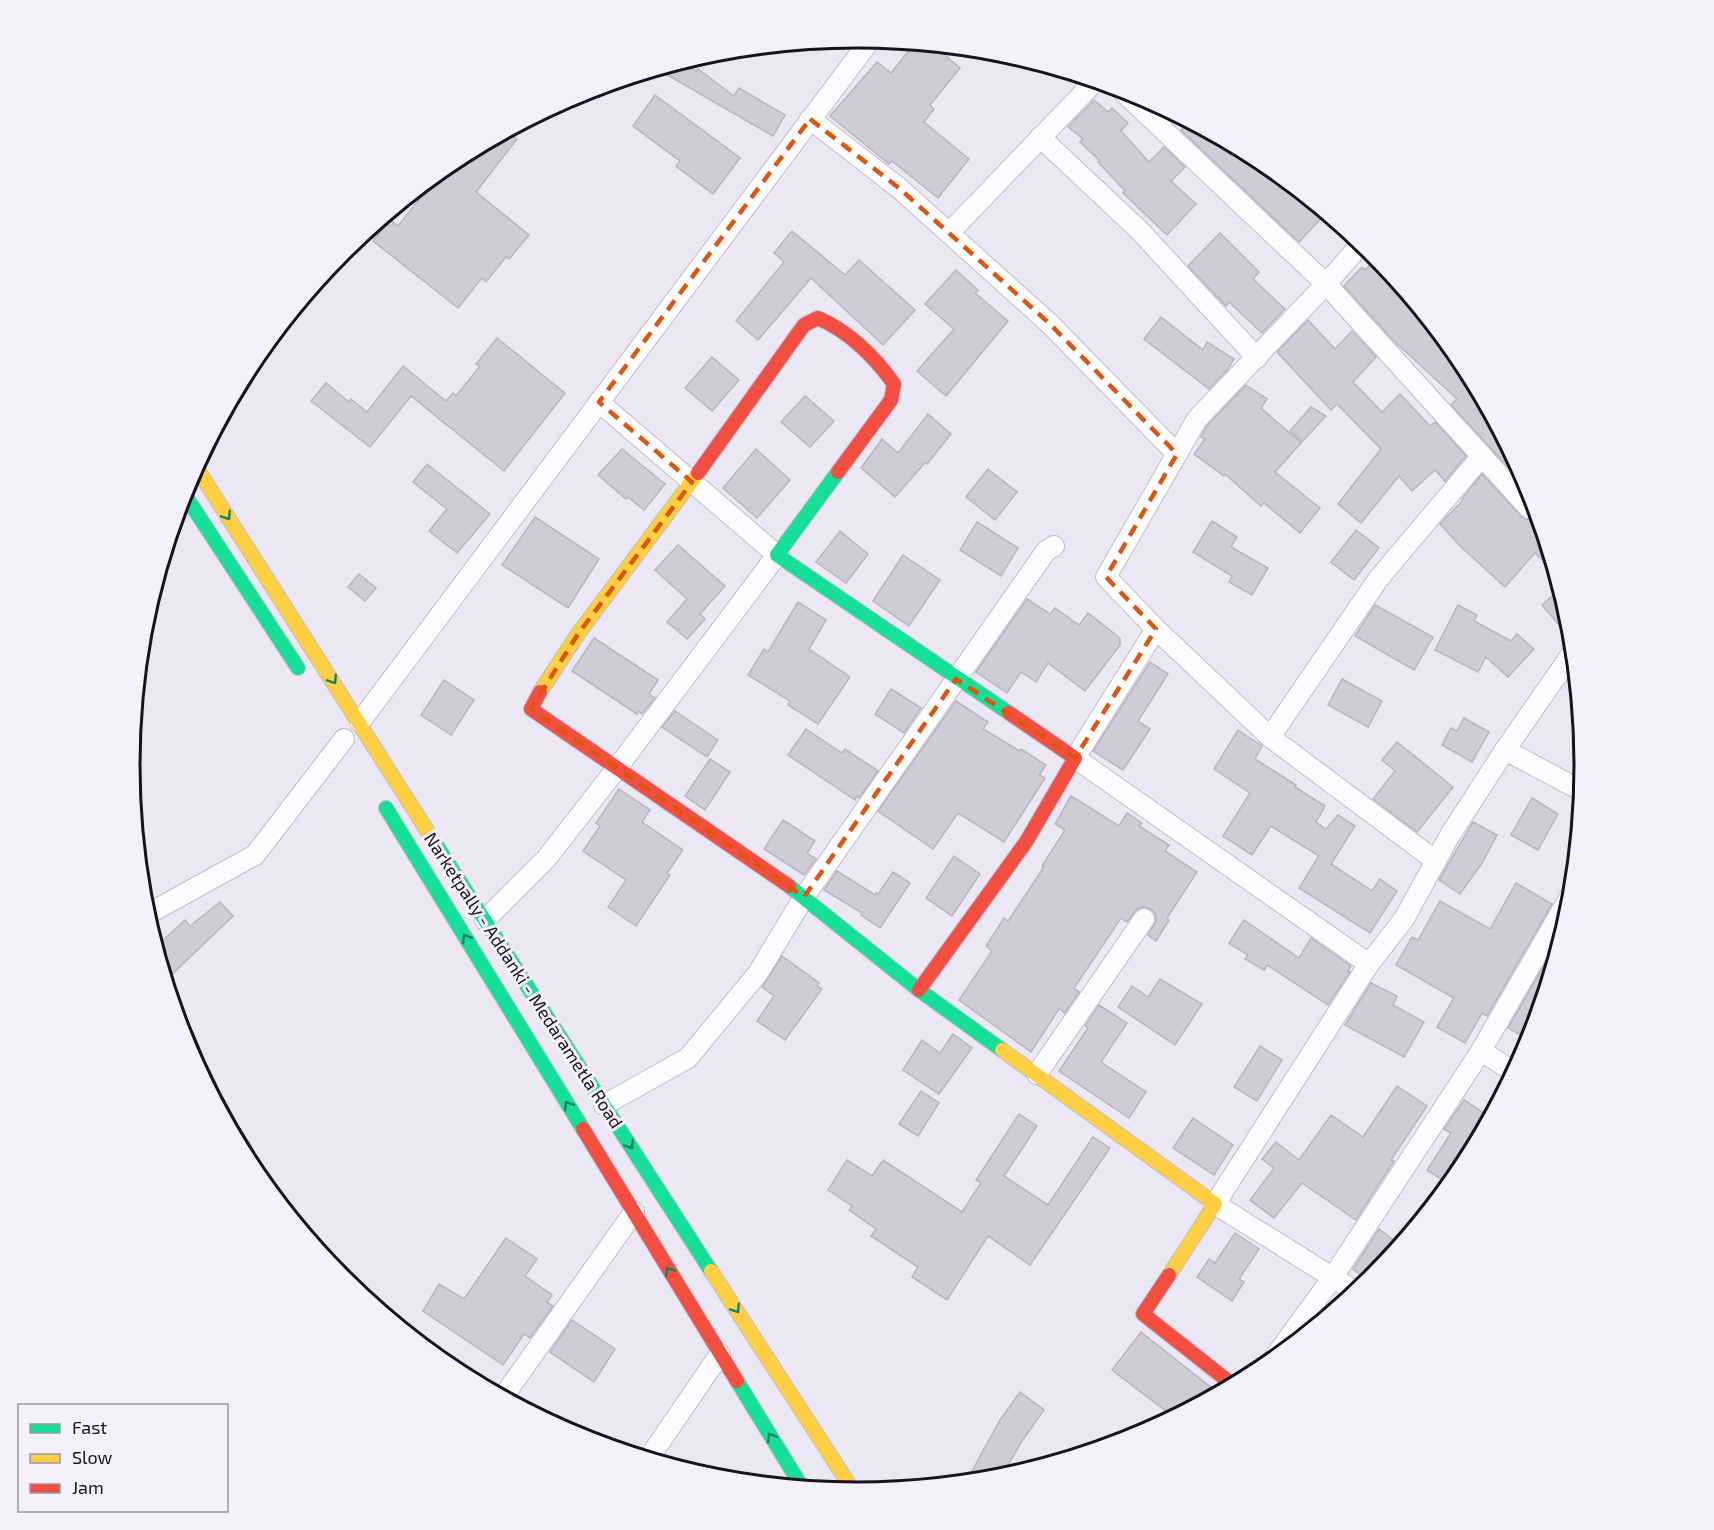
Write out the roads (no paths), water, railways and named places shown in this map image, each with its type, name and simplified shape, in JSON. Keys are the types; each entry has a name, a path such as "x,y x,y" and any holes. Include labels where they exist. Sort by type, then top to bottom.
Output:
{"main road":[{"path":"919,990 1026,842 1075,758 777,555 891,400 894,384 883,367 835,324 818,318 804,325 692,482 578,634 531,709 804,897 919,990 1215,1204 1143,1314 1226,1380"},
{"name":"Narketpally - Addanki - Medarametla Road","path":"202,475 847,1482"},
{"path":"190,503 305,679"},
{"name":"Narketpally - Addanki - Medarametla Road","path":"381,799 797,1479"}],"street":[{"path":"360,722 865,48"},
{"path":"949,233 1089,87"},
{"path":"1138,106 1326,284 1523,501"},
{"path":"810,119 899,188 1050,324 1177,454"},
{"path":"1040,137 1139,230 1257,358"},
{"path":"1356,250 1257,358 1197,419 1106,577 1156,629 1270,737 1436,861"},
{"path":"485,920 546,859 777,555 599,402"},
{"path":"1270,737 1379,578 1482,456"},
{"path":"604,1105 688,1058 758,973 804,897 1046,551 1054,546"},
{"path":"1156,629 1075,758 1369,964"},
{"path":"1348,1287 1215,1204 1369,964 1404,919 1436,861 1505,750 1566,662"},
{"path":"155,910 255,855 344,739"},
{"path":"1505,750 1573,786"},
{"path":"1037,1074 1144,919"},
{"path":"1290,1336 1333,1277 1481,1051 1557,919"},
{"path":"1481,1051 1507,1067"},
{"path":"507,1391 634,1212"},
{"path":"653,1452 720,1354"}]}
